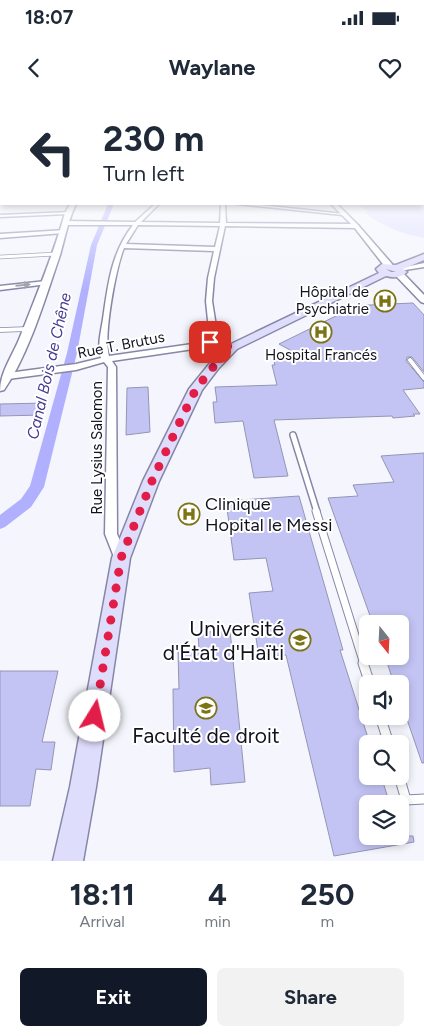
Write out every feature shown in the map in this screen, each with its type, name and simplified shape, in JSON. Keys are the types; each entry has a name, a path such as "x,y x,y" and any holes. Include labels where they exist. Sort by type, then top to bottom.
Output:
{"main road":[{"path":"68,861 83,787 121,558 152,481 185,411 196,389 214,366 219,344 424,257"}],"street":[{"path":"0,387 8,376 28,329 46,283 67,220"},
{"name":"Rue Lysius Salomon","path":"121,558 111,534 112,367 104,355 104,348 109,285 114,264 121,246 140,220"},
{"path":"219,344 209,301 211,278 223,220"},
{"path":"348,220 424,300"},
{"path":"0,236 99,223 223,226 356,226"},
{"path":"121,246 218,249"},
{"path":"394,270 424,264"},
{"path":"0,288 46,283"},
{"name":"Rue T. Brutus","path":"8,376 76,367 106,359 219,344"}],"lane":[{"path":"0,257 56,254"},
{"path":"0,330 28,329"},
{"path":"410,360 424,378"},
{"path":"293,436 367,675"},
{"path":"402,785 406,800 424,799"}],"shaded area":[{"path":"375,220 424,220 424,238 400,232"}],"building":[{"path":"413,303 424,315 424,372 412,357 407,357 406,361 424,382 424,388 403,390 420,414 393,418 392,416 274,420 288,476 254,478 243,421 215,423 213,402 217,402 215,387 277,385 272,365 275,365 273,357 301,356 279,344 350,309 348,306"},
{"path":"148,387 150,432 126,435 127,388"},
{"path":"47,403 43,415 0,416 0,404"},
{"path":"424,453 424,763 422,763 409,725 409,675 391,675 388,665 409,665 409,615 370,615 328,498 358,496 353,485 394,482 381,456"},
{"path":"299,496 343,650 340,650 359,710 359,725 364,725 367,735 359,735 359,785 384,785 387,795 359,795 359,845 397,845 334,856 286,655 259,657 249,593 273,591 266,558 234,560 226,501"},
{"name":"Université d'État d'Haïti","path":"230,630 245,782 211,785 210,768 174,772 173,689 179,689 178,651 199,649 198,633"},
{"path":"0,671 58,671 42,742 55,742 51,770 36,769 30,806 0,806"},
{"path":"409,836 413,836 414,842 409,843"}],"waterway":[{"name":"Canal Bois de Chêne","path":"0,523 26,503 37,487 72,353 94,245 105,220"}],"place":[{"name":"Hôpital de Psychiatrie","path":"385,301"},
{"name":"Hospital Francés","path":"321,332"},
{"name":"Clinique Hopital le Messi","path":"189,514"},
{"name":"Université d'État d'Haïti","path":"300,640"},
{"name":"Faculté de droit","path":"206,708"}],"route":[{"path":"95,716 121,558 152,481 196,389 232,347 221,345 217,341 210,342"}]}
